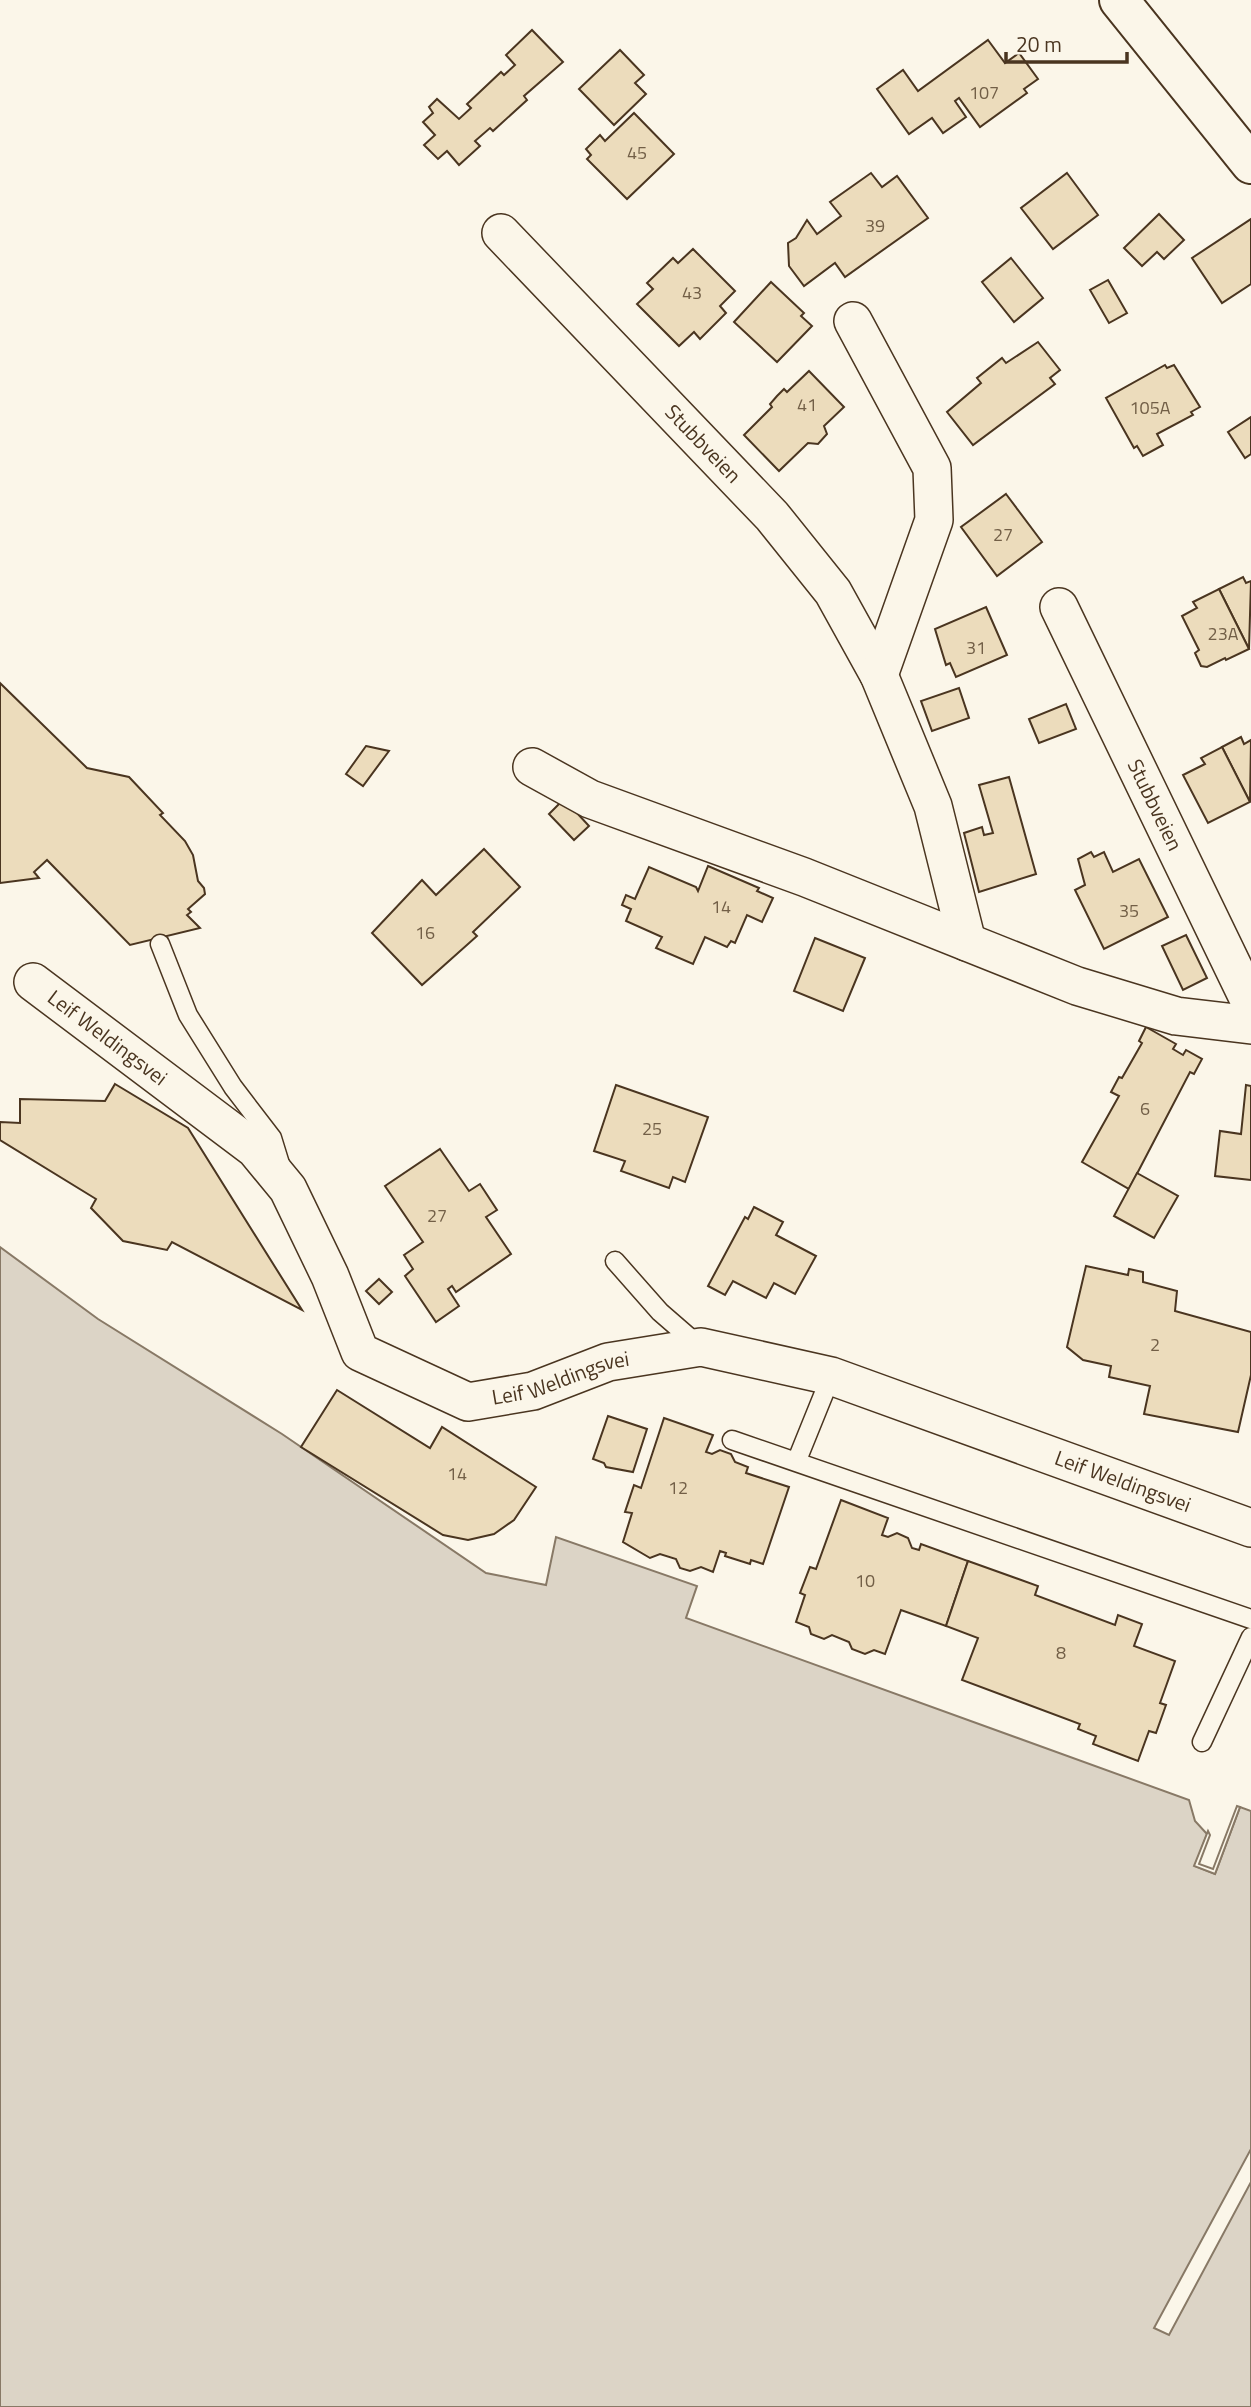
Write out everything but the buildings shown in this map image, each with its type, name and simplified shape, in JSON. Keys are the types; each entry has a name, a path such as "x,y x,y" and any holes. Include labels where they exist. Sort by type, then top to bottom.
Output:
{"main road":[{"path":"1119,0 1251,163"}],"street":[{"name":"Stubbveien","path":"502,233 772,516 833,592 879,675 933,806 967,942"},
{"path":"853,321 932,468 934,520 879,675"},
{"name":"Stubbveien","path":"1059,607 1251,1004"},
{"path":"533,767 590,799 804,877 1077,986 1176,1016 1251,1025"},
{"name":"Leif Weldingsvei","path":"33,982 255,1149 288,1189 330,1276 360,1352 468,1402 533,1391 608,1362 701,1348 831,1376 1251,1528"}],"lane":[{"path":"160,944 188,1015 233,1087 272,1138 288,1189"},
{"path":"615,1261 660,1312 701,1348"},
{"path":"797,1460 831,1376"},
{"path":"732,1440 797,1460 1251,1619"},
{"path":"1202,1742 1251,1637"}],"shaded area":[{"path":"0,1247 98,1319 282,1434 486,1573 546,1585 556,1537 697,1586 686,1618 1189,1800 1195,1821 1207,1834 1195,1866 1215,1874 1240,1807 1251,1811 1251,2407 0,2407"}],"pier":[{"path":"1237,1806 1240,1807 1215,1874 1194,1866 1208,1831 1210,1835 1199,1864 1213,1869"},
{"path":"1251,2149 1251,2182 1169,2335 1154,2328"}]}
